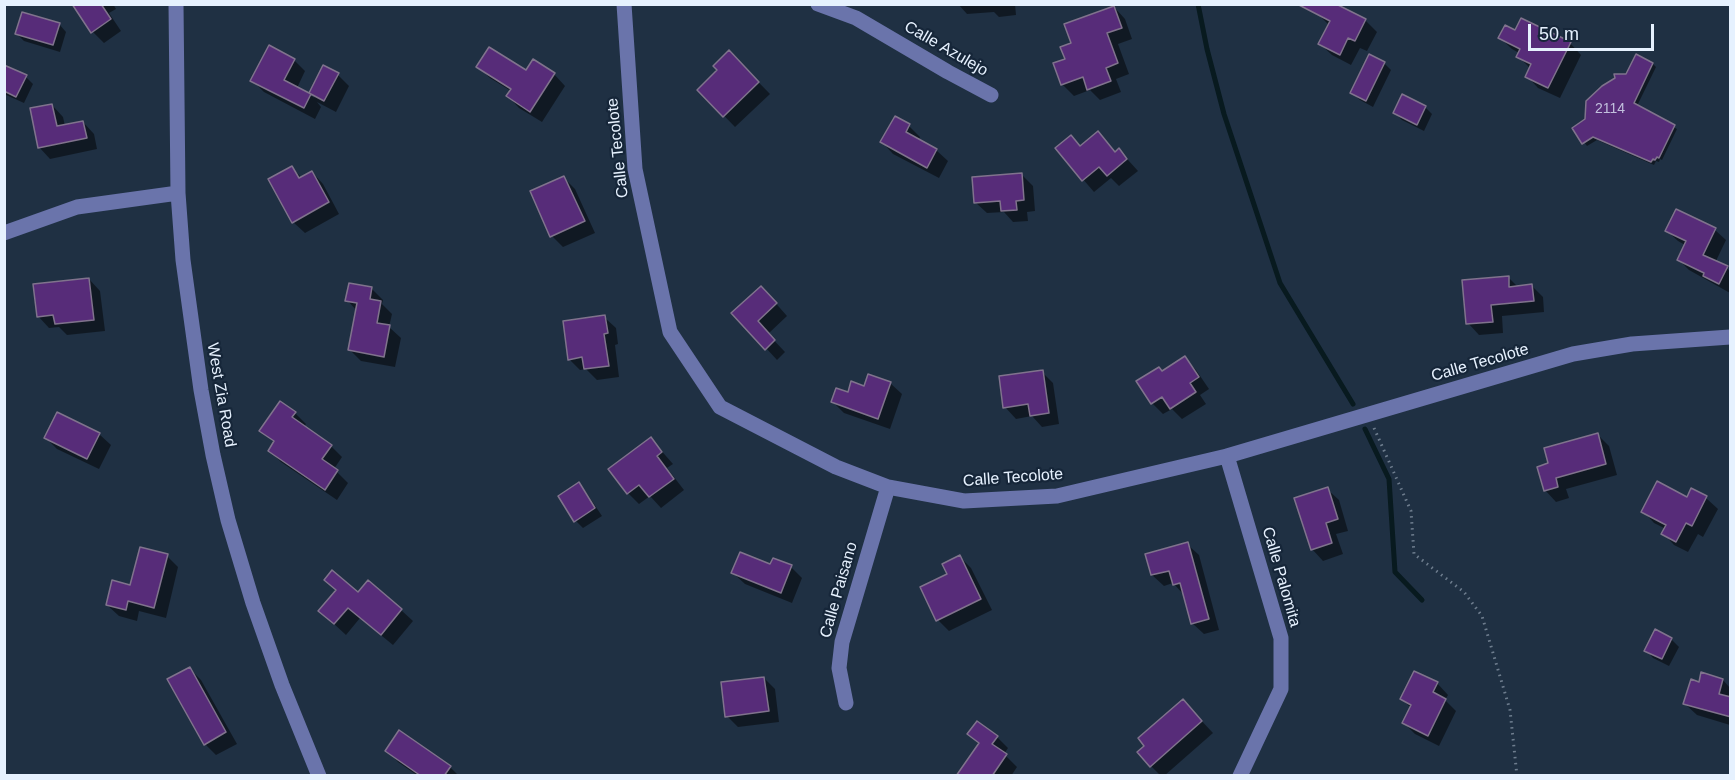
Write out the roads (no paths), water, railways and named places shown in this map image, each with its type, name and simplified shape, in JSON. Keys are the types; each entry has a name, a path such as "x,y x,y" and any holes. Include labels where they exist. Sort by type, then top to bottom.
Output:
{"street":[{"name":"West Zia Road","path":"176,4 178,193 189,310 213,455 228,520 253,603 282,685 319,776"},
{"name":"Calle Tecolote","path":"624,4 635,169 670,332 720,407 836,467 888,488 964,501 1057,496 1227,456 1573,354 1632,344 1731,337"},
{"name":"Calle Azulejo","path":"818,4 856,18 991,95"},
{"path":"4,233 77,207 178,193"},
{"name":"Calle Palomita","path":"1227,456 1281,638 1281,689 1240,776"},
{"name":"Calle Paisano","path":"846,703 839,668 842,642 888,488"}],"waterway":[{"path":"1198,4 1224,114 1280,283 1353,404"},
{"path":"1365,429 1389,479 1395,572 1422,600"}]}
